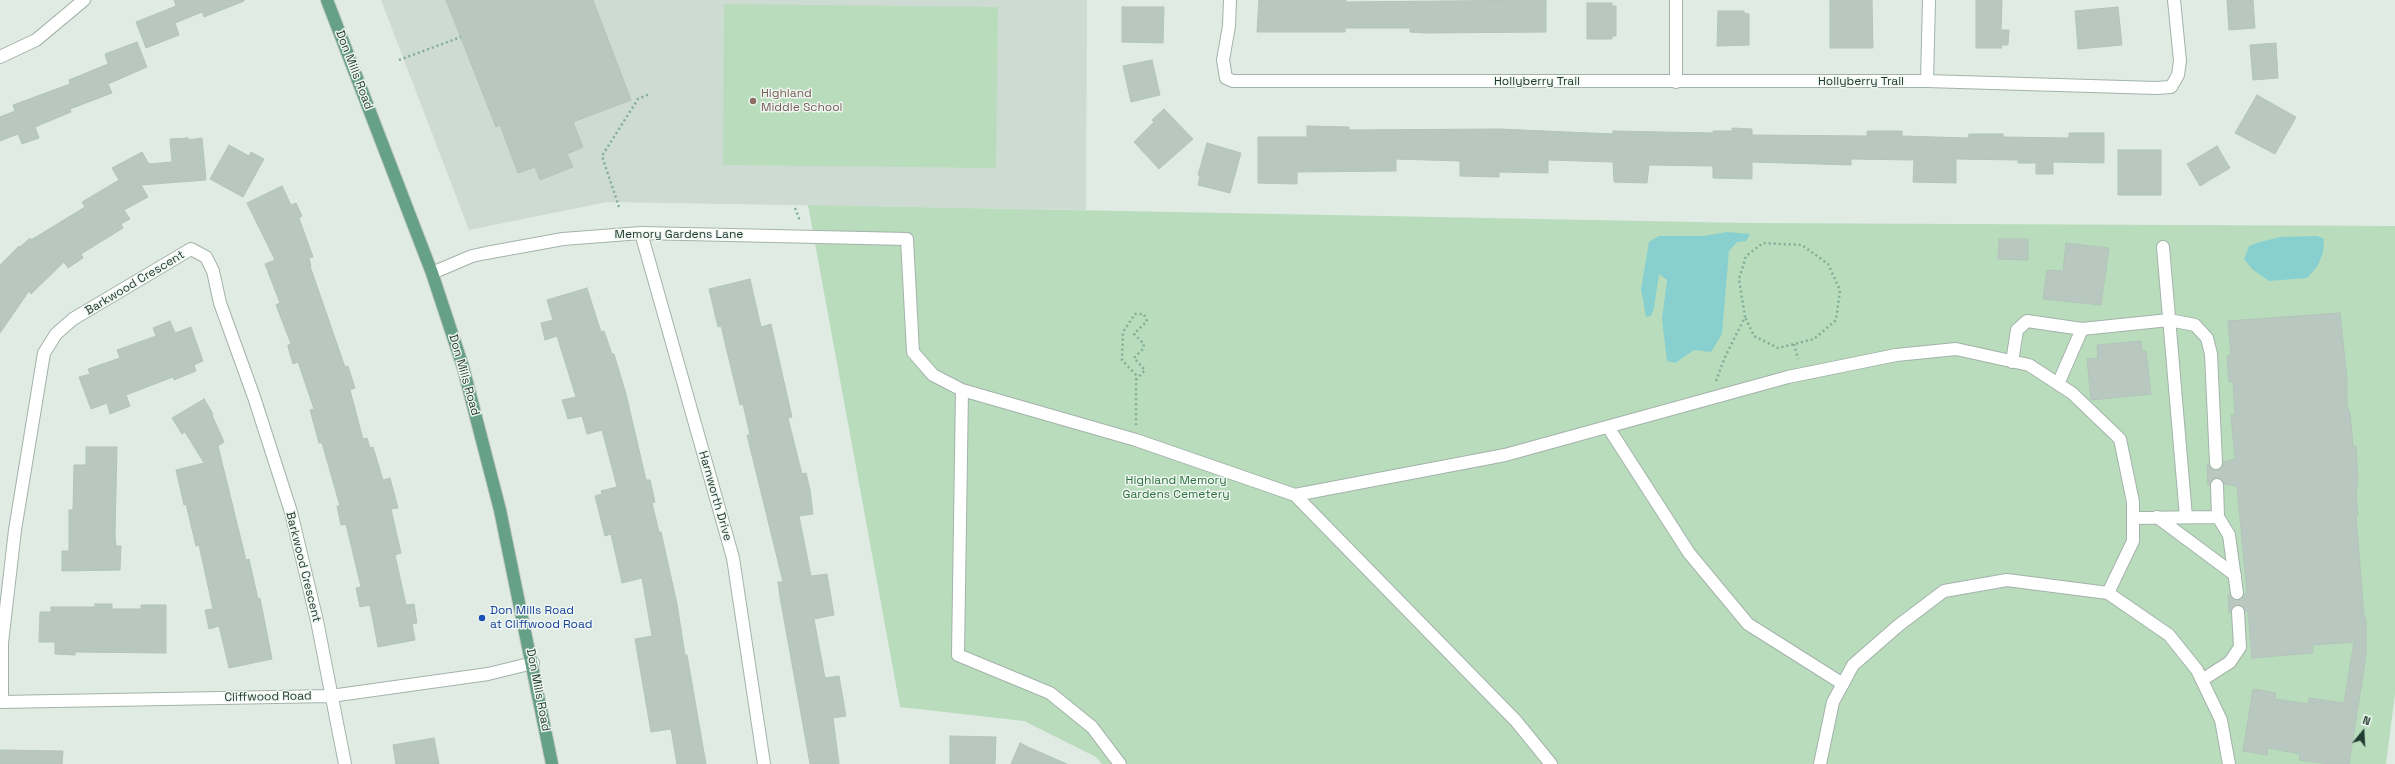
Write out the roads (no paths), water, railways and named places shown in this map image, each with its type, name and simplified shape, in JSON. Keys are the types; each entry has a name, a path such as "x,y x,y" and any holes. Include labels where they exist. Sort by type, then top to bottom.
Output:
{"main road":[{"name":"Don Mills Road","path":"327,0 432,273 463,368 500,510 552,764"}],"street":[{"path":"0,57 36,40 84,0"},
{"name":"Hollyberry Trail","path":"1230,0 1229,26 1223,60 1226,78 1234,81 1927,82 2171,87 2178,75 2180,61 2174,0"},
{"path":"1676,0 1676,82"},
{"path":"1927,82 1929,0"},
{"name":"Memory Gardens Lane","path":"432,273 479,254 563,239 641,233 907,239 913,352 933,374 962,390"},
{"name":"Harnworth Drive","path":"641,233 733,558 764,764"},
{"path":"2163,247 2186,517"},
{"name":"Barkwood Crescent","path":"1,702 2,643 14,530 44,353 56,334 73,320 191,249 206,257 213,271 220,303 254,397 286,498 305,564 331,696"},
{"path":"2012,362 2017,330 2027,321 2082,329 2169,320 2195,325 2207,338 2211,354 2216,463"},
{"path":"2058,384 2082,329"},
{"path":"1295,495 1505,455 1788,377 1896,355 1956,350 2029,365 2072,393 2120,439 2133,502 2133,541 2108,593"},
{"path":"1120,764 1092,727 1050,693 958,655 962,390 1136,440 1295,495 1516,721 1551,764"},
{"path":"1608,427 1689,553 1748,624 1843,684"},
{"path":"2217,485 2218,517 2229,535 2237,593"},
{"path":"2157,517 2235,575"},
{"path":"2133,518 2218,517"},
{"path":"1820,764 1833,702 1853,665 1899,625 1944,592 2008,580 2108,593 2169,634 2197,670 2221,720 2229,764"},
{"path":"2202,680 2230,662 2240,647 2238,612"},
{"name":"Cliffwood Road","path":"1,702 331,696 488,674 532,663"},
{"path":"331,696 344,764"}],"water":[{"path":"1727,232 1750,234 1746,241 1737,242 1729,251 1722,334 1711,352 1694,350 1675,363 1667,361 1662,319 1667,280 1659,274 1654,308 1651,316 1646,317 1641,289 1649,242 1659,236 1704,236"},
{"path":"2317,236 2324,239 2323,253 2317,267 2307,278 2269,281 2252,269 2244,259 2249,246 2260,242 2280,237"}],"tunnel":[{"path":"2216,463 2217,485"},
{"path":"2237,593 2238,612"}],"place":[{"name":"Highland Middle School","path":"753,101"},
{"name":"Don Mills Road at Cliffwood Road","path":"482,618"}],"park label":[{"name":"Highland Memory Gardens Cemetery","path":"1176,488"}]}
